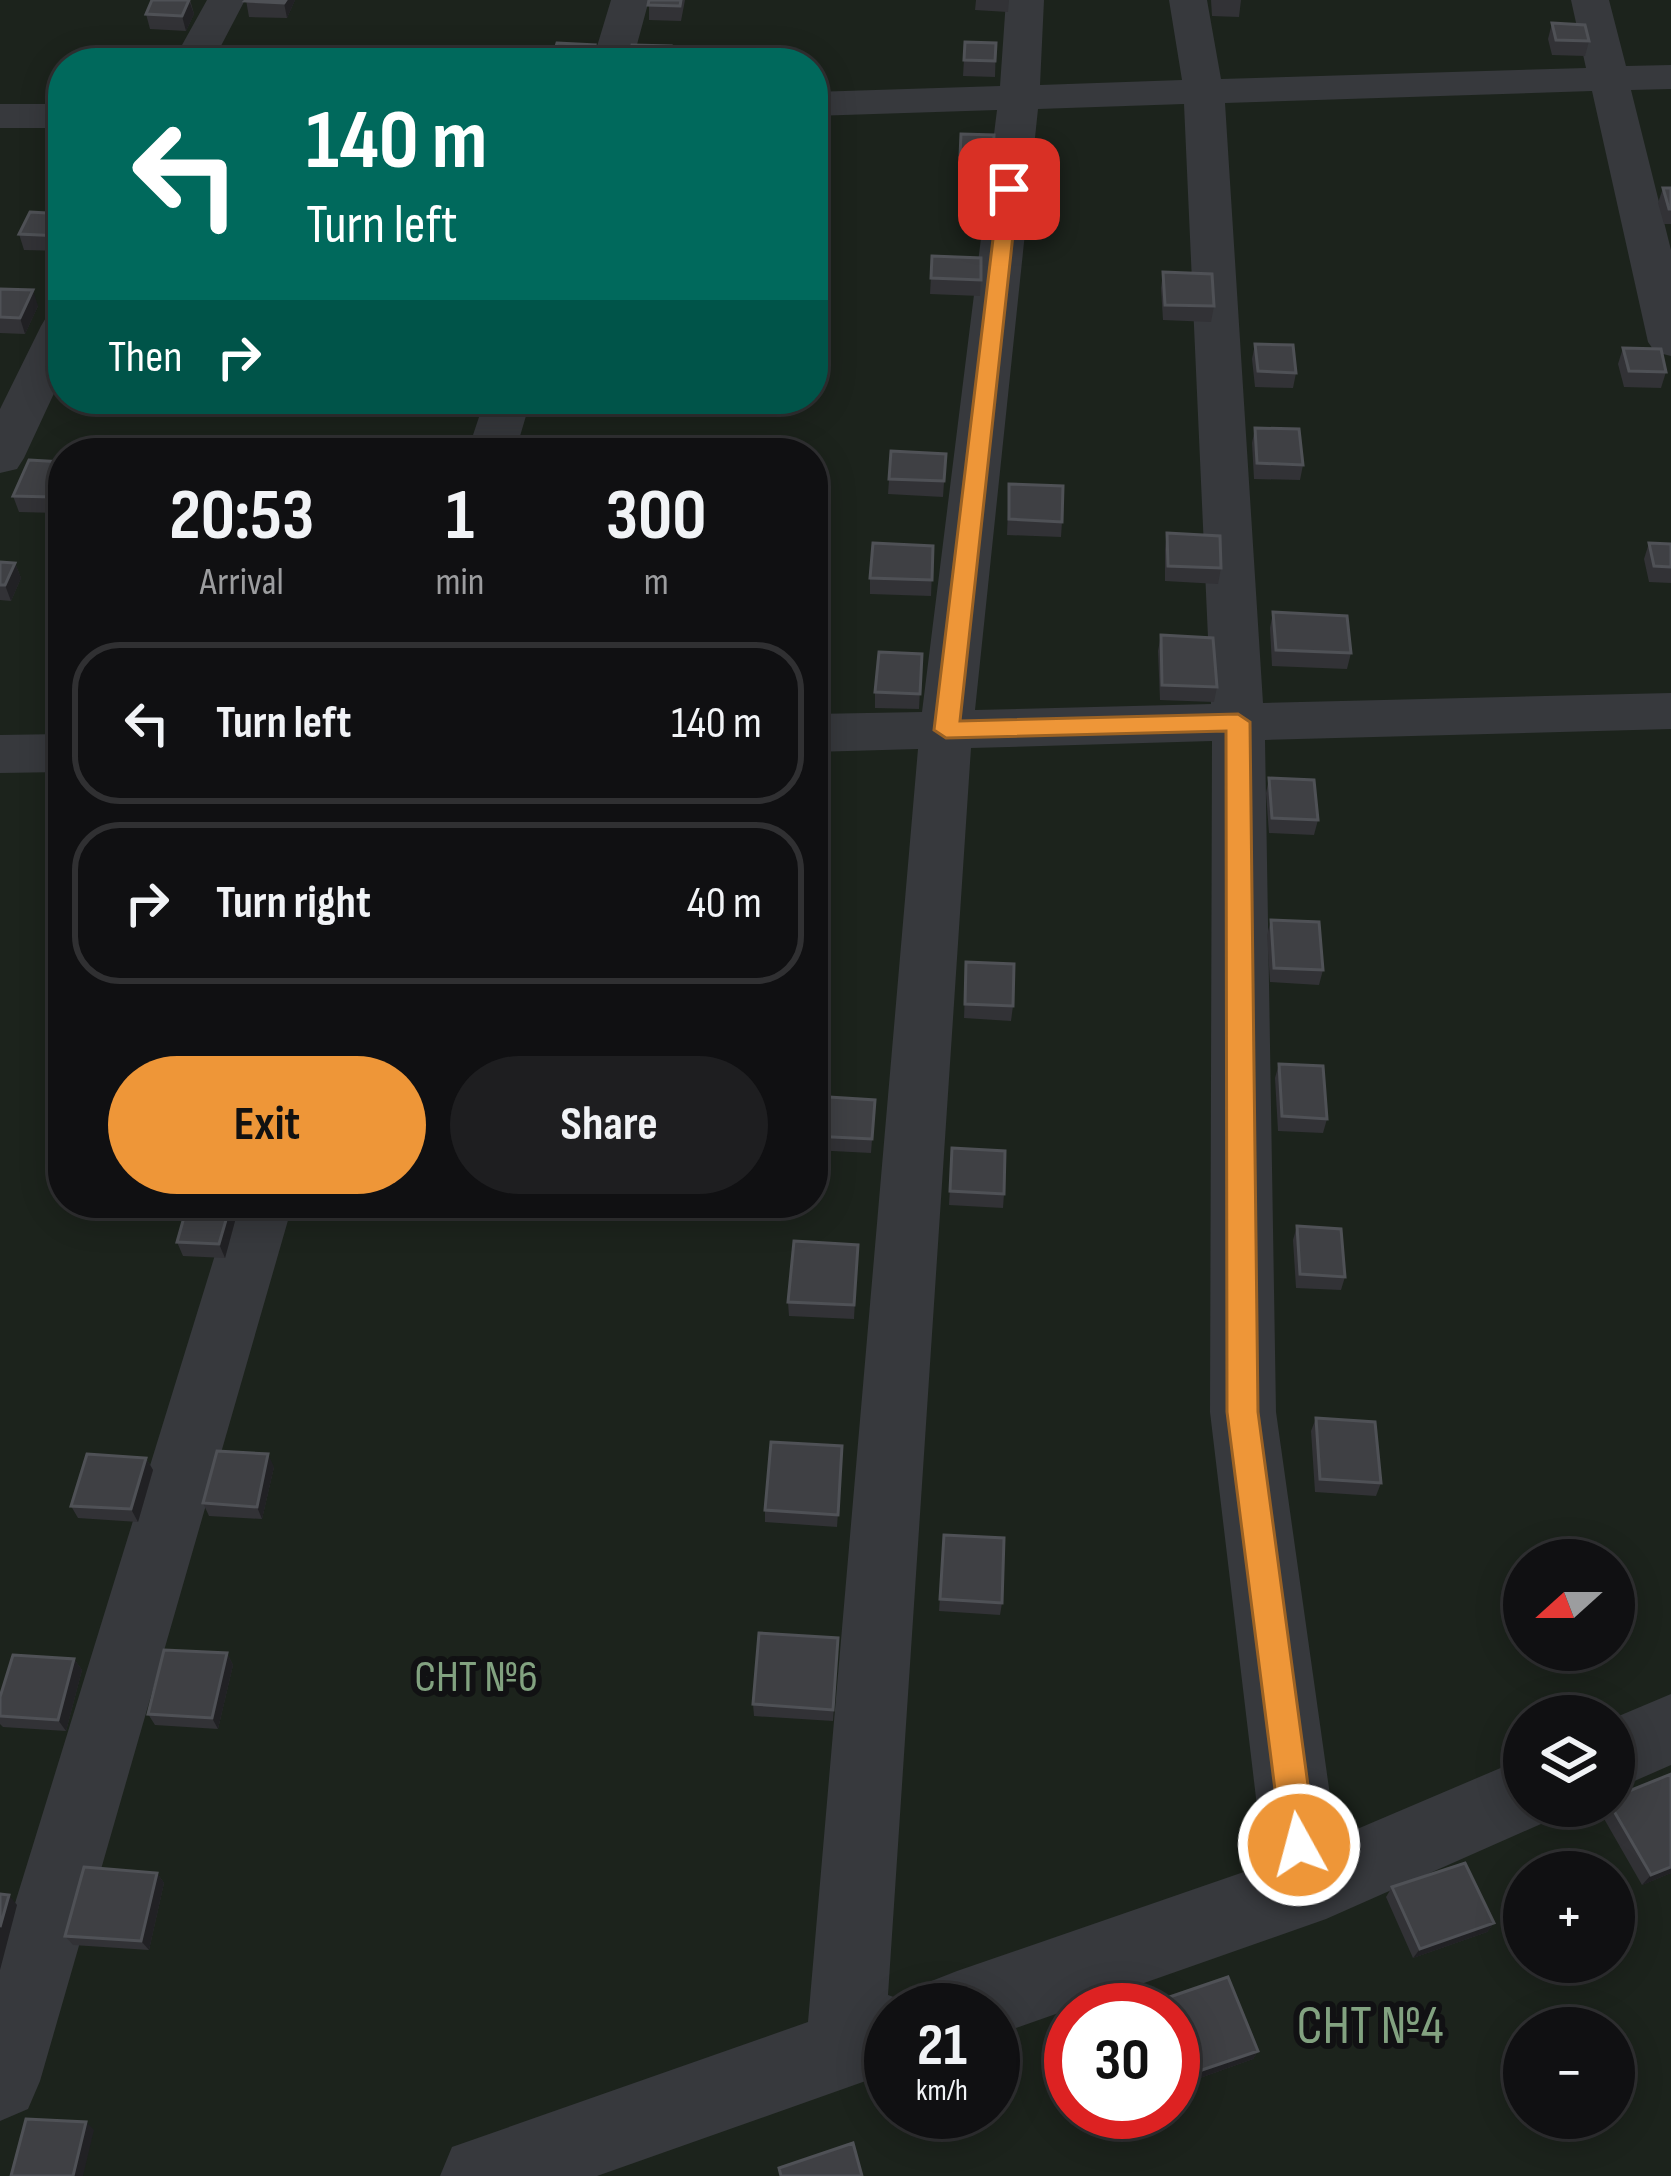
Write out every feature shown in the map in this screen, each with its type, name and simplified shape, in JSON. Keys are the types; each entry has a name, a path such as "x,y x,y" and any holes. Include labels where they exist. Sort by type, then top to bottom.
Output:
{"street":[{"path":"200,48 226,0"},
{"path":"616,48 630,0"},
{"path":"871,1983 946,730 1019,98 1024,0"},
{"path":"1188,0 1204,94 1238,722 1243,1412 1305,1888"},
{"path":"1590,0 1671,342"},
{"path":"828,104 1671,77"},
{"path":"0,116 48,116"},
{"path":"0,458 48,357"},
{"path":"828,733 1671,711"},
{"path":"0,754 48,753"},
{"path":"0,2081 258,1218"},
{"path":"1635,1745 1671,1729"},
{"path":"1020,1988 1305,1888 1503,1803"},
{"path":"481,2176 864,2042"}],"green space":[{"name":"СНТ №6","path":"0,0 1671,0 1671,2176 0,2176"}],"building":[{"path":"152,0 189,0 182,16 146,14"},
{"path":"649,0 681,0 680,6 648,5"},
{"path":"1552,23 1585,25 1589,41 1556,40"},
{"path":"965,42 996,43 995,61 964,60"},
{"path":"557,43 595,45 594,48 556,48"},
{"path":"632,45 671,46 671,48"},
{"path":"961,134 994,135 993,158 960,157"},
{"path":"1663,188 1671,188 1671,209 1669,209"},
{"path":"30,212 48,213 48,235 19,234"},
{"path":"932,256 981,258 981,280 931,278"},
{"path":"1163,272 1212,274 1214,306 1165,305"},
{"path":"0,289 33,290 20,318 0,317"},
{"path":"1255,344 1293,345 1296,373 1258,371"},
{"path":"1623,348 1661,349 1666,372 1629,371"},
{"path":"1255,428 1299,429 1303,465 1257,463"},
{"path":"891,451 946,454 944,481 889,479"},
{"path":"29,460 48,461 48,497 13,496"},
{"path":"1009,484 1063,486 1062,522 1009,519"},
{"path":"1167,533 1220,536 1221,568 1168,566"},
{"path":"873,543 933,546 932,580 870,578"},
{"path":"1649,543 1671,544 1671,567 1654,566"},
{"path":"0,562 15,563 5,585 0,585"},
{"path":"1273,612 1347,616 1351,653 1276,650"},
{"path":"1161,635 1213,638 1217,687 1162,685"},
{"path":"879,652 922,654 920,694 875,692"},
{"path":"1269,778 1314,780 1318,820 1272,818"},
{"path":"1271,920 1319,922 1323,970 1274,968"},
{"path":"966,962 1014,964 1013,1006 965,1004"},
{"path":"1279,1064 1323,1066 1327,1119 1282,1116"},
{"path":"828,1097 875,1100 872,1139 828,1137"},
{"path":"952,1148 1005,1151 1004,1194 950,1191"},
{"path":"184,1218 227,1218 219,1244 177,1242"},
{"path":"1297,1226 1341,1229 1345,1277 1300,1274"},
{"path":"794,1241 858,1245 854,1305 788,1302"},
{"path":"1316,1418 1375,1422 1381,1483 1320,1479"},
{"path":"771,1442 842,1446 838,1515 765,1510"},
{"path":"217,1451 268,1454 257,1507 203,1503"},
{"path":"87,1454 146,1458 131,1509 71,1506"},
{"path":"944,1535 1004,1538 1002,1603 940,1599"},
{"path":"759,1633 838,1638 833,1710 753,1704"},
{"path":"164,1650 227,1653 212,1718 148,1714"},
{"path":"13,1655 74,1659 58,1720 0,1716 0,1697"},
{"path":"1671,1774 1671,1867 1651,1875 1623,1827 1635,1827 1635,1789"},
{"path":"1465,1863 1494,1923 1420,1949 1392,1887"},
{"path":"84,1867 157,1873 141,1941 65,1936"},
{"path":"0,1894 9,1895 0,1927"},
{"path":"1228,1977 1258,2051 1200,2071 1200,1987"},
{"path":"26,2119 86,2122 73,2176 11,2176"},
{"path":"853,2143 862,2176 781,2176 779,2168"}],"route":[{"path":"1009,189 946,730 1238,722 1243,1412 1299,1845"}],"park label":[{"name":"СНТ №4","path":"1370,2026"}]}
